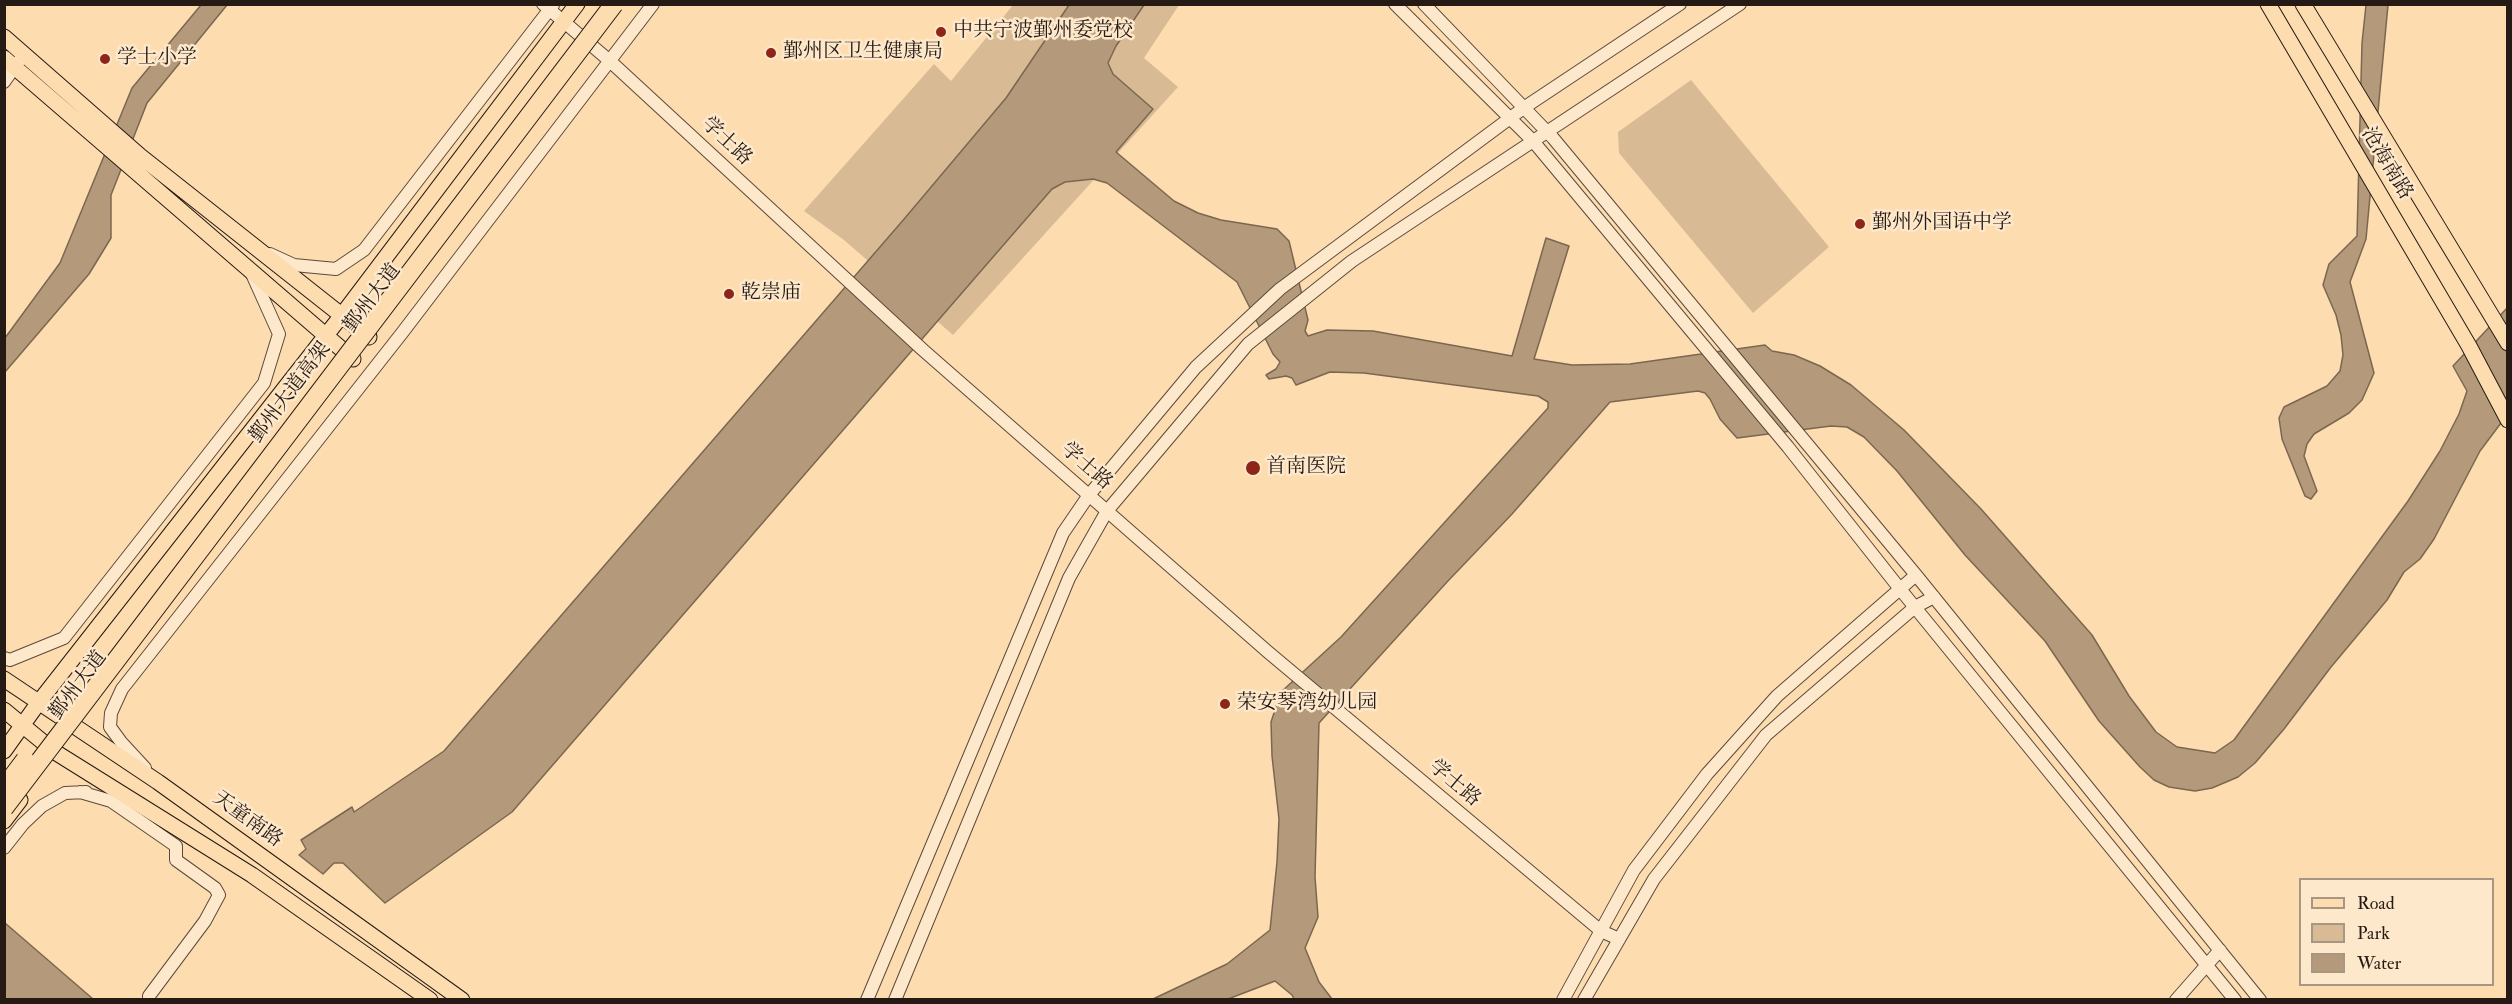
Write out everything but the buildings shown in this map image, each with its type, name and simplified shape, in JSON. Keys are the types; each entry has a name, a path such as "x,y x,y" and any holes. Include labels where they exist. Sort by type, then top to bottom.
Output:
{"highway":[{"name":"鄞州大道高架","path":"4,788 600,4"},
{"name":"鄞州大道高架","path":"4,808 614,4"}],"main road":[{"name":"鄞州大道","path":"4,752 39,702 342,315 577,4"},
{"name":"鄞州大道","path":"4,821 369,337 625,4"},
{"name":"沧海南路","path":"2268,4 2469,346 2507,419"},
{"name":"沧海南路","path":"2303,4 2508,343"},
{"path":"4,37 140,156 369,337"},
{"path":"10,62 353,359"},
{"name":"天童南路","path":"4,679 158,782 335,911 462,999"},
{"path":"4,710 55,752 252,875 430,999"}],"street":[{"name":"鄞州大道","path":"158,782 110,727 111,713 122,689 395,342 611,62 653,4"},
{"path":"1395,4 1533,141 1788,447 1915,608 2235,999"},
{"path":"1424,4 1548,132 1916,575 2260,999"},
{"path":"867,999 1063,532 1089,495 1196,367 1280,289 1511,118 1680,4"},
{"path":"895,999 1069,578 1107,511 1248,344 1352,261 1740,4"},
{"name":"学士路","path":"548,6 840,276 1268,652 1601,932 1619,939"},
{"name":"鄞州大道","path":"255,246 294,265 336,269 364,250 548,6"},
{"path":"4,82 10,62 24,54"},
{"path":"4,658 10,660 64,638 264,382 279,334 250,270"},
{"path":"1563,999 1634,870 1707,774 1777,696 1916,575"},
{"path":"1584,999 1654,879 1766,735 1915,608 1934,597"},
{"path":"80,792 111,801 176,846 176,860 215,888 219,895 205,921 149,999"},
{"path":"4,848 23,824 42,806 65,793 122,794 140,806"},
{"path":"2176,999 2220,950"}],"green space":[{"path":"1013,5 1179,5 1144,58 1178,87 953,335 844,240 804,211 934,64 951,81"},
{"path":"1691,80 1829,247 1753,313 1619,153 1618,132"}],"water":[{"path":"201,5 227,5 147,103 111,195 111,238 89,274 5,372 5,338 60,263 132,88"},
{"path":"1069,5 1144,5 1116,46 1108,63 1113,74 1153,109 1116,152 1174,201 1198,213 1221,220 1277,229 1289,241 1308,320 1305,331 1308,336 1327,330 1373,331 1512,356 1546,238 1569,246 1534,359 1572,365 1630,364 1765,345 1772,351 1794,355 1820,366 1851,385 1904,430 1981,509 2092,635 2129,696 2156,732 2177,747 2215,753 2234,740 2408,501 2440,451 2459,414 2467,391 2453,366 2507,308 2507,415 2480,451 2434,539 2420,559 2404,572 2387,600 2331,667 2284,729 2255,763 2238,777 2212,788 2195,791 2169,787 2154,780 2140,767 2099,721 2045,641 1965,555 1897,471 1864,437 1847,427 1831,426 1737,438 1720,419 1710,399 1705,393 1698,391 1610,402 1512,514 1319,723 1315,877 1318,917 1305,948 1319,982 1332,999 1294,999 1275,981 1228,999 1153,999 1227,964 1270,930 1279,819 1271,722 1281,692 1341,637 1548,408 1548,402 1538,396 1364,373 1330,372 1296,385 1292,378 1286,376 1269,379 1266,375 1276,369 1280,362 1273,354 1237,282 1107,183 1093,179 1065,182 1052,189 512,812 385,903 343,863 334,863 323,874 299,855 306,849 301,840 352,807 354,812 444,751 1006,98"},
{"path":"2366,5 2388,5 2366,239 2350,282 2374,373 2362,400 2349,413 2314,434 2307,444 2304,456 2317,491 2311,499 2305,496 2282,439 2279,418 2284,407 2327,386 2340,371 2343,355 2341,335 2336,315 2323,285 2329,264 2357,236 2362,43"},
{"path":"5,923 93,999 5,999"}],"place":[{"name":"中共宁波鄞州委党校","path":"941,32"},
{"name":"鄞州区卫生健康局","path":"771,53"},
{"name":"学士小学","path":"105,59"},
{"name":"鄞州外国语中学","path":"1860,224"},
{"name":"乾崇庙","path":"729,294"},
{"name":"首南医院","path":"1253,468"},
{"name":"荣安琴湾幼儿园","path":"1225,704"}]}
